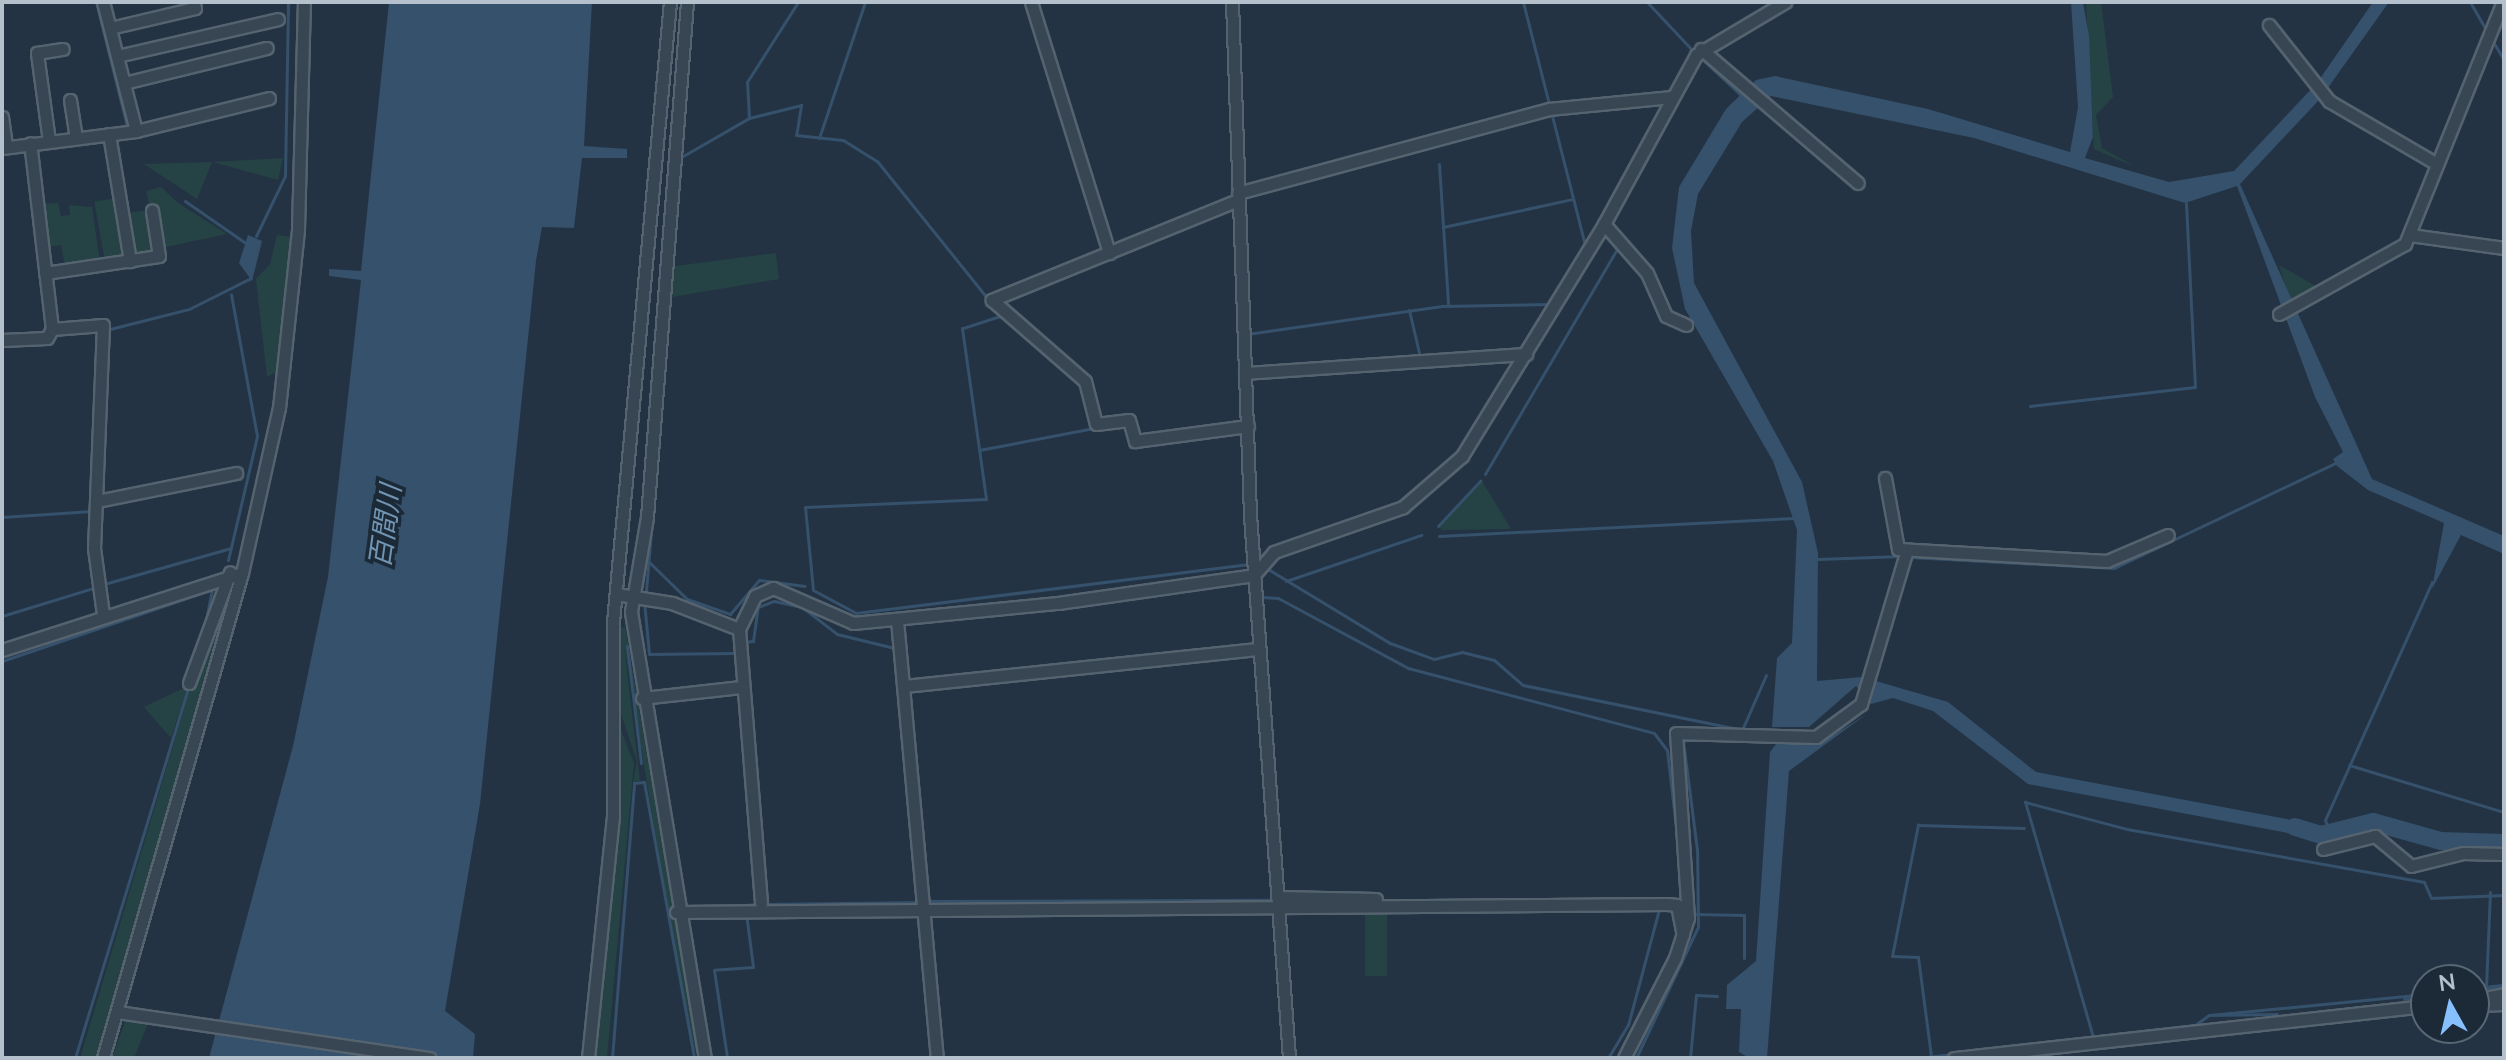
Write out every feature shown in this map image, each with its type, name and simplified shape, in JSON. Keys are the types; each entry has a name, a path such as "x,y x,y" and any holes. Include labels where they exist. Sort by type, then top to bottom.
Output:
{"street":[{"path":"103,2 136,131"},
{"path":"110,28 195,8 193,2"},
{"path":"103,1058 118,1012 279,408 290,316 304,2"},
{"path":"588,1058 613,816 616,594 670,2"},
{"path":"687,2 647,517 634,597 642,698 676,912 705,1058"},
{"path":"1031,2 1109,253"},
{"path":"1232,2 1236,199 1248,426 1251,576 1289,1058"},
{"path":"761,903 740,687 739,629 755,596 773,588 853,623 1251,576 1274,552 1391,513 1436,486 1524,354 1606,224 1671,97 1698,52 1785,2"},
{"path":"2279,314 2391,257 2410,235 2503,2"},
{"path":"117,56 278,19"},
{"path":"2269,25 2308,81 2329,101 2437,164"},
{"path":"124,83 267,48"},
{"path":"49,141 37,53 63,49"},
{"path":"1698,52 1746,83 1767,106 1858,183"},
{"path":"1248,426 1135,441 1129,420 1096,424 1085,381 992,300 1236,199 1550,109 1671,97"},
{"path":"2,117 4,147 30,146 49,141 109,137 269,98"},
{"path":"70,100 76,138"},
{"path":"109,137 130,261"},
{"path":"30,146 50,332"},
{"path":"45,273 159,256 152,211"},
{"path":"1606,224 1647,273 1666,316 1686,325"},
{"path":"2410,235 2504,248"},
{"path":"2,340 50,332 104,330 100,501 94,555 103,615"},
{"path":"1245,373 1524,354"},
{"path":"100,501 236,473"},
{"path":"1885,478 1892,542 1907,554 2107,561 2168,535"},
{"path":"1624,1058 1683,935 1690,877 1676,733 1792,737 1826,732 1864,696 1907,554"},
{"path":"2,650 236,572"},
{"path":"190,683 236,572"},
{"path":"616,594 739,629"},
{"path":"897,620 937,1058"},
{"path":"905,683 1256,649"},
{"path":"642,698 740,687"},
{"path":"2323,849 2375,836 2411,866 2463,853 2504,854"},
{"path":"676,912 923,905 1383,899"},
{"path":"1278,901 1667,904 1677,905 1683,935"},
{"path":"1954,1058 2410,1008"},
{"path":"118,1012 430,1058"}],"green space":[{"path":"2086,2 2101,2 2113,97 2096,115 2102,148 2137,168 2094,149"},
{"path":"283,158 278,180 213,162"},
{"path":"212,162 197,199 144,164"},
{"path":"161,187 178,203 227,234 161,248 146,191"},
{"path":"116,198 126,256 105,260 94,202"},
{"path":"58,203 61,216 70,215 69,205 92,207 100,263 65,266 61,245 46,247 41,204"},
{"path":"149,210 155,251 131,254 125,213"},
{"path":"277,235 291,237 278,371 267,377 256,279 270,264"},
{"path":"776,253 779,279 672,297 675,266"},
{"path":"2279,265 2321,289 2291,305"},
{"path":"1482,481 1511,529 1441,530 1440,527"},
{"path":"228,582 232,590 120,987 96,1058 80,1058 216,602"},
{"path":"625,626 695,1040 703,1058 691,1048 624,645 640,781 633,782 637,762 619,708 617,631"},
{"path":"188,686 171,738 144,707"},
{"path":"621,730 634,763 607,1058 593,1058"},
{"path":"1365,907 1387,907 1387,976 1365,976"},
{"path":"126,1019 148,1023 134,1058 112,1058"}],"water":[{"name":"百間川","path":"389,2 592,2 584,146 627,149 627,158 582,158 574,228 542,227 536,261 480,804 445,1011 475,1034 473,1058 209,1058 293,746 328,577 361,280 329,276 329,269 361,271"},
{"path":"2071,2 2083,2 2089,36 2093,137 2085,158 2169,182 2234,171 2317,83 2373,2 2389,2 2320,99 2240,184 2372,479 2504,536 2504,554 2461,535 2432,589 2444,523 2368,490 2337,466 2333,459 2343,452 2315,397 2237,186 2185,203 1974,138 1771,96 1742,122 1698,194 1691,231 1694,283 1802,482 1818,553 1817,681 1862,677 1948,702 2036,772 2313,824 2314,838 2028,784 1933,711 1893,698 1871,704 1856,686 1809,727 1772,727 1777,658 1792,643 1797,530 1773,461 1685,309 1672,248 1679,187 1726,109 1756,80 1775,76 1928,109 2070,152 2078,107"},
{"path":"248,235 262,241 252,281 239,263"},
{"path":"1868,713 1789,771 1767,1058 1749,1058 1739,1052 1741,1009 1726,1009 1727,985 1756,961 1770,752 1776,744 1820,744"}],"waterway":[{"path":"96,2 127,126"},
{"path":"256,236 285,176 288,2"},
{"path":"749,118 747,82 798,2"},
{"path":"819,138 865,2"},
{"path":"1523,2 1585,246"},
{"path":"1647,2 1695,53"},
{"path":"2470,2 2486,30"},
{"path":"2492,40 2504,60"},
{"path":"1701,58 1742,96"},
{"path":"683,156 749,118 801,105 796,135 843,140 877,161 988,299"},
{"path":"658,449 684,117"},
{"path":"1439,164 1448,304"},
{"path":"1443,227 1572,199"},
{"path":"185,201 244,242"},
{"path":"2030,406 2195,387 2186,203"},
{"path":"1485,474 1618,247"},
{"path":"106,330 189,309 251,278"},
{"path":"1236,287 1241,395"},
{"path":"228,560 257,436 231,294"},
{"path":"1247,334 1442,306 1549,304"},
{"path":"1409,310 1420,357"},
{"path":"1000,316 962,328 986,499 805,507 813,590 856,613 1249,564"},
{"path":"105,409 109,329"},
{"path":"979,450 1094,428"},
{"path":"1129,439 1130,447 1138,446"},
{"path":"1910,557 2114,568 2337,462"},
{"path":"102,497 103,473"},
{"path":"1438,526 1480,481"},
{"path":"2,517 92,511"},
{"path":"1439,536 1795,518"},
{"path":"646,591 652,520"},
{"path":"1286,581 1421,535"},
{"path":"104,584 231,548"},
{"path":"1257,559 1270,549"},
{"path":"1818,559 1902,556"},
{"path":"648,561 687,599 730,614 759,580 805,586"},
{"path":"1266,568 1390,643 1434,659 1462,652 1494,660 1523,685 1742,730 1766,675"},
{"path":"2330,832 2325,820 2432,582"},
{"path":"2,616 93,588"},
{"path":"205,625 212,589"},
{"path":"2,661 210,590"},
{"path":"1261,597 1278,598 1408,668 1654,733 1667,750 1677,836"},
{"path":"644,601 649,654 736,653"},
{"path":"743,642 753,641 758,607 774,601 802,607 837,634 894,648"},
{"path":"627,646 641,763"},
{"path":"75,1058 189,686"},
{"path":"1636,1058 1698,927 1697,850 1683,741 1692,739"},
{"path":"2349,765 2504,812"},
{"path":"644,782 694,1058"},
{"path":"612,1058 634,783 644,782"},
{"path":"2093,1037 2025,802 2127,829 2424,882 2431,898 2504,895"},
{"path":"2295,827 2321,835 2373,822 2441,841 2504,843"},
{"path":"1931,1056 1918,957 1892,956 1918,825 2024,828"},
{"path":"1680,901 1682,892"},
{"path":"2487,964 2490,892"},
{"path":"929,901 1275,900"},
{"path":"765,904 921,902"},
{"path":"745,905 757,904"},
{"path":"1608,1058 1628,1025 1659,909"},
{"path":"746,913 753,967 714,970 727,1057 759,1058"},
{"path":"1695,914 1744,915 1744,958"},
{"path":"2490,986 2504,985"},
{"path":"2490,989 2504,987"},
{"path":"1690,1058 1696,995 1717,996"},
{"path":"2027,1044 2195,1025 2209,1015 2410,996"},
{"path":"2404,999 2410,998"},
{"path":"2209,1015 2277,1014"},
{"path":"1916,1058 1952,1054"}]}
